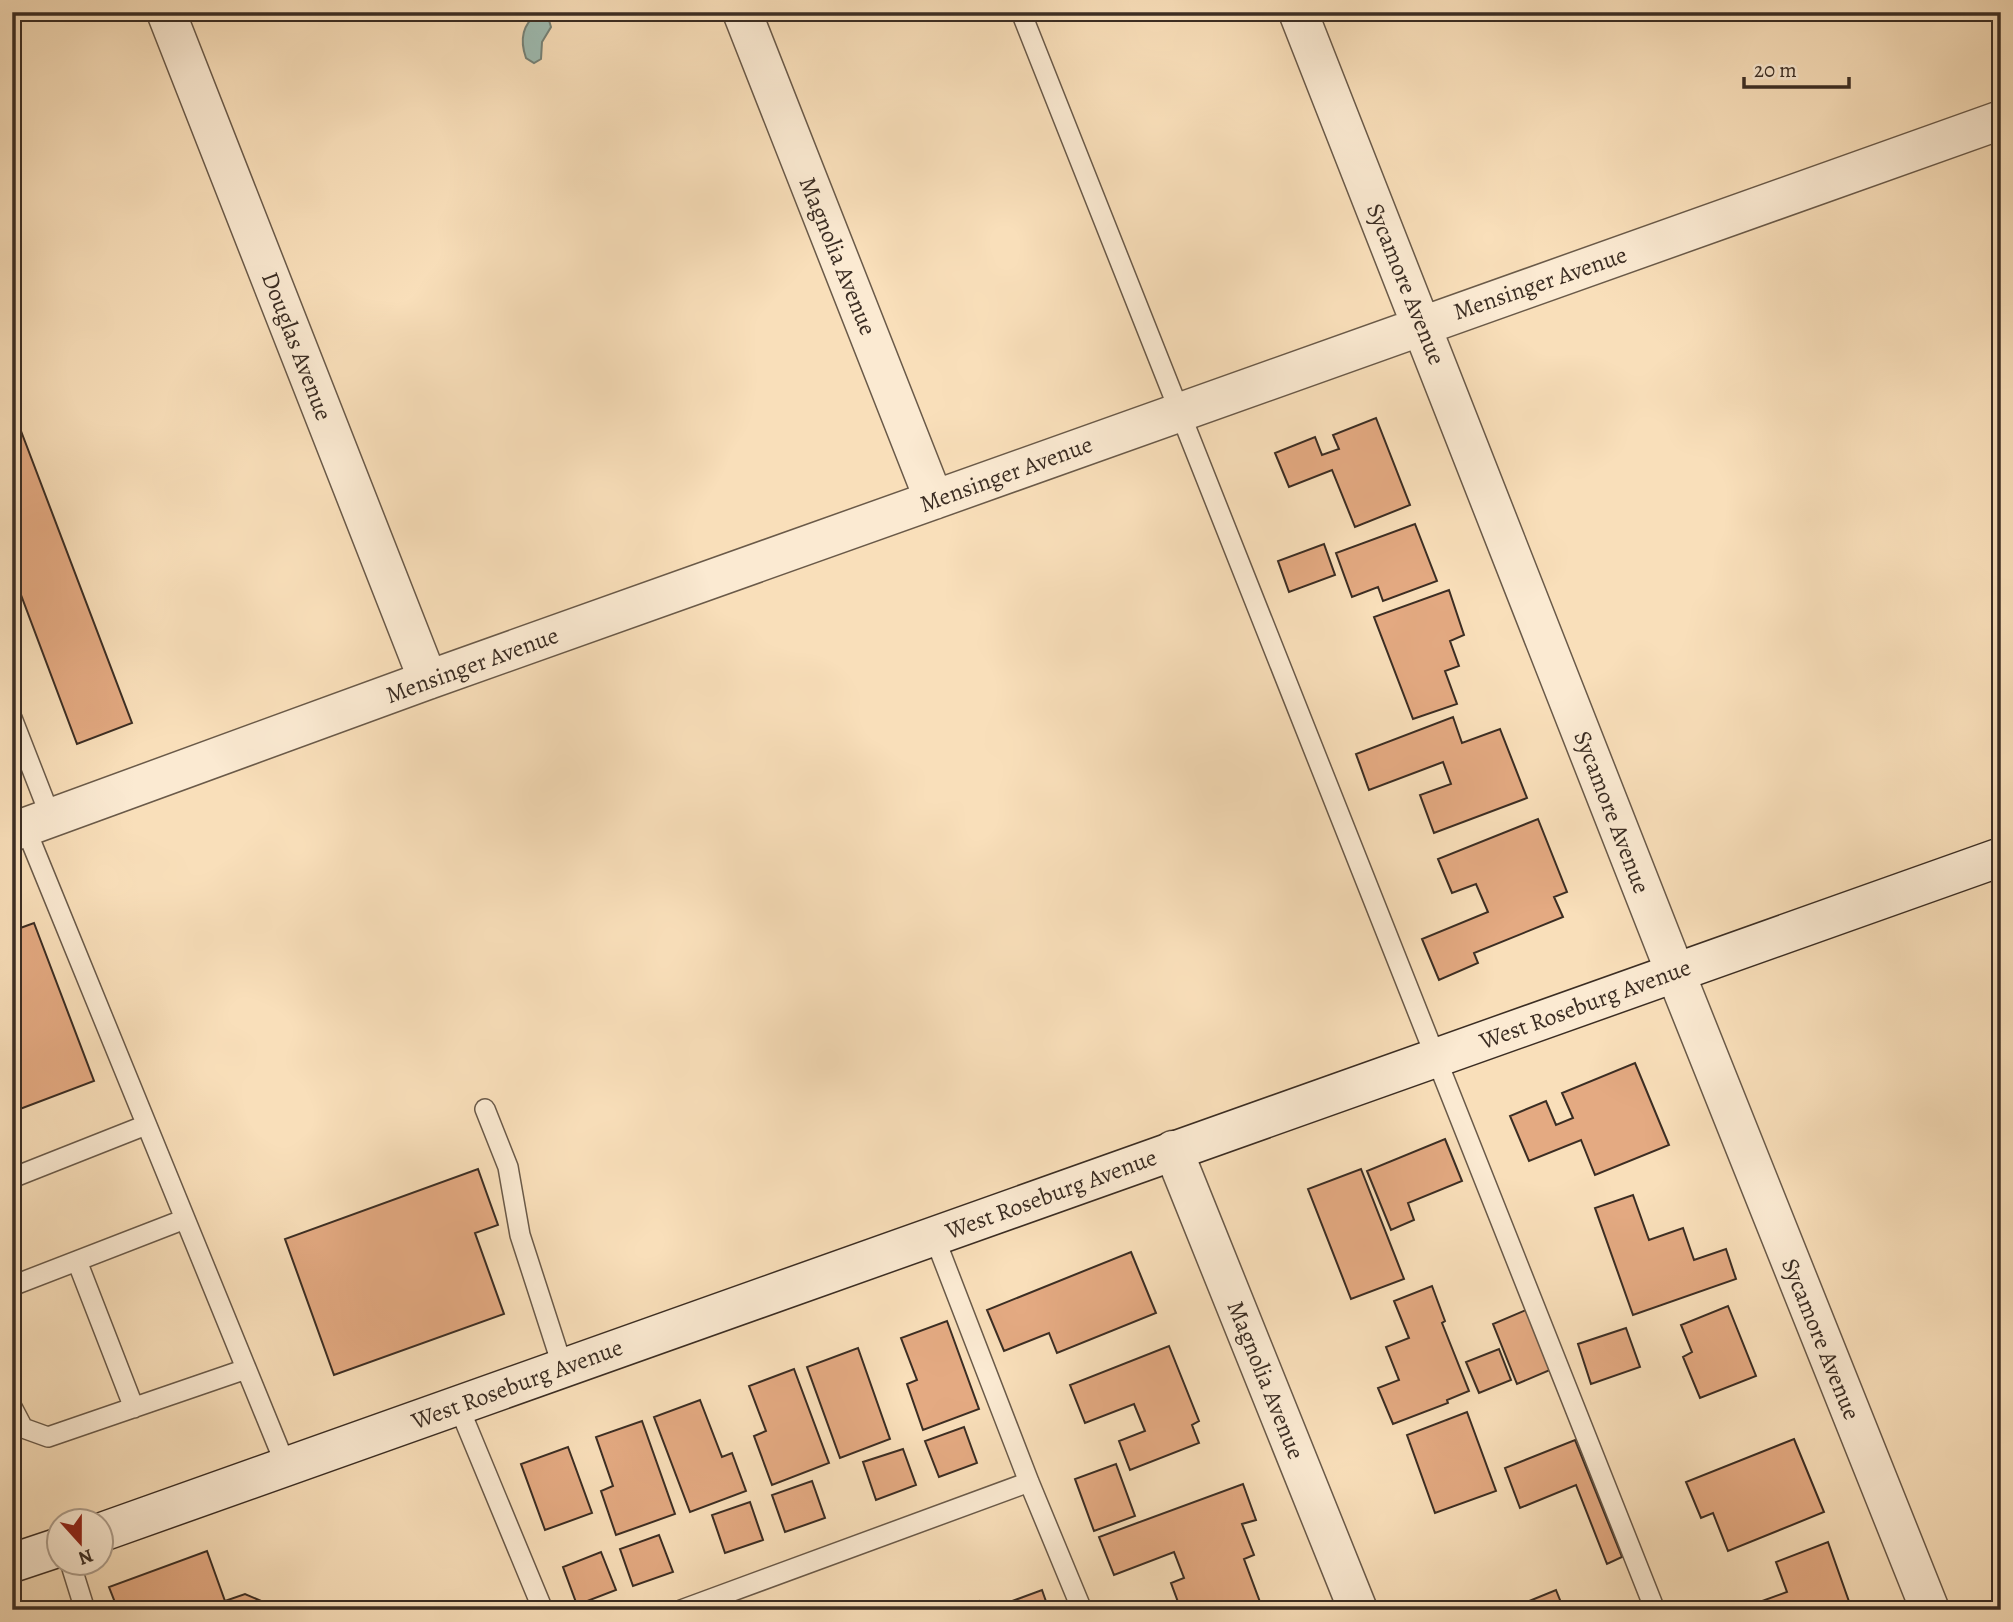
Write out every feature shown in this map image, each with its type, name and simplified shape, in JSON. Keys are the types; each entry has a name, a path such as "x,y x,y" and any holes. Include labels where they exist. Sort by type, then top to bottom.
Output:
{"street":[{"name":"Douglas Avenue","path":"166,12 428,680"},
{"name":"Magnolia Avenue","path":"742,12 934,500"},
{"name":"Sycamore Avenue","path":"1298,12 1675,972 1930,1610"},
{"name":"Mensinger Avenue","path":"30,825 428,680 2001,120"},
{"name":"West Roseburg Avenue","path":"116,1527 2001,857"},
{"name":"Magnolia Avenue","path":"1173,1150 1358,1610"},
{"path":"12,1563 46,1552"}],"lane":[{"path":"1021,12 1655,1610"},
{"path":"12,718 30,825 146,1125 286,1466"},
{"path":"485,1109 508,1167 520,1235 564,1368"},
{"path":"12,1178 146,1125"},
{"path":"12,1286 185,1219"},
{"path":"934,1236 1029,1482 1082,1610"},
{"path":"77,1261 134,1408"},
{"path":"12,1407 23,1428 48,1437 246,1369"},
{"path":"458,1405 543,1610"},
{"path":"681,1610 1029,1482"},
{"path":"74,1576 85,1610"}],"water":[{"path":"537,14 548,17 551,27 542,42 541,59 534,63 526,58 523,40 525,28"}],"building":[{"path":"1376,418 1410,505 1355,527 1332,470 1289,487 1275,453 1315,437 1322,455 1339,449 1333,435"},
{"path":"21,431 132,723 77,744 12,571 12,435"},
{"path":"1415,524 1437,581 1383,601 1378,587 1352,597 1336,553"},
{"path":"1324,544 1335,575 1289,592 1278,561"},
{"path":"1449,590 1464,635 1450,641 1459,666 1445,671 1457,704 1413,719 1374,617"},
{"path":"1453,717 1462,743 1500,729 1527,798 1434,833 1420,795 1451,784 1443,762 1369,790 1356,754"},
{"path":"1538,819 1567,892 1554,897 1563,917 1474,953 1478,963 1439,980 1422,939 1488,912 1476,884 1452,893 1438,859"},
{"path":"34,923 94,1081 12,1112 12,931"},
{"path":"1635,1063 1669,1145 1595,1175 1581,1140 1529,1161 1510,1116 1546,1101 1556,1125 1573,1118 1562,1093"},
{"path":"1445,1139 1462,1181 1408,1203 1414,1220 1391,1230 1367,1171"},
{"path":"478,1169 498,1225 475,1233 504,1314 334,1375 285,1239"},
{"path":"1361,1169 1404,1279 1351,1299 1308,1189"},
{"path":"1633,1195 1649,1240 1683,1228 1694,1260 1726,1249 1736,1279 1633,1315 1595,1208"},
{"path":"1131,1252 1156,1313 1057,1353 1049,1333 1004,1351 987,1310"},
{"path":"1432,1286 1445,1321 1442,1323 1469,1391 1447,1400 1448,1403 1393,1424 1378,1388 1399,1380 1386,1347 1409,1338 1394,1301"},
{"path":"1728,1306 1756,1376 1700,1398 1683,1357 1692,1352 1681,1325"},
{"path":"1526,1310 1550,1370 1517,1384 1493,1324"},
{"path":"947,1321 979,1409 923,1430 907,1384 917,1380 901,1338"},
{"path":"1626,1328 1640,1367 1591,1384 1578,1344"},
{"path":"1169,1346 1199,1421 1192,1425 1199,1443 1130,1470 1119,1441 1145,1431 1134,1404 1085,1423 1070,1385"},
{"path":"858,1348 890,1439 840,1458 807,1367"},
{"path":"1499,1349 1511,1380 1479,1393 1466,1362"},
{"path":"794,1369 829,1463 772,1485 754,1436 766,1431 749,1386"},
{"path":"700,1400 722,1457 732,1453 746,1491 690,1512 654,1417"},
{"path":"1467,1412 1496,1491 1435,1513 1407,1435"},
{"path":"642,1421 675,1514 616,1535 601,1491 613,1486 596,1437"},
{"path":"964,1427 977,1463 939,1477 925,1441"},
{"path":"1794,1439 1824,1512 1728,1551 1713,1513 1701,1518 1686,1482"},
{"path":"1575,1440 1622,1557 1607,1564 1576,1485 1520,1508 1505,1468"},
{"path":"568,1447 592,1513 545,1530 521,1464"},
{"path":"903,1449 916,1485 876,1500 863,1462"},
{"path":"1116,1464 1135,1516 1094,1531 1075,1479"},
{"path":"812,1481 825,1518 785,1532 772,1495"},
{"path":"1243,1484 1256,1520 1242,1524 1254,1555 1244,1559 1263,1610 1214,1610 1212,1603 1193,1610 1181,1610 1171,1583 1184,1578 1174,1552 1114,1575 1099,1537"},
{"path":"750,1502 763,1540 725,1553 712,1515"},
{"path":"659,1535 673,1572 633,1586 620,1549"},
{"path":"1828,1542 1852,1610 1762,1610 1759,1602 1787,1592 1776,1562"},
{"path":"207,1551 225,1601 245,1594 282,1610 118,1610 109,1587"},
{"path":"601,1552 616,1590 577,1605 563,1567"},
{"path":"1042,1590 1049,1610 988,1610"},
{"path":"1556,1590 1564,1610 1507,1610"},
{"path":"979,1601 981,1610 955,1610"}]}
